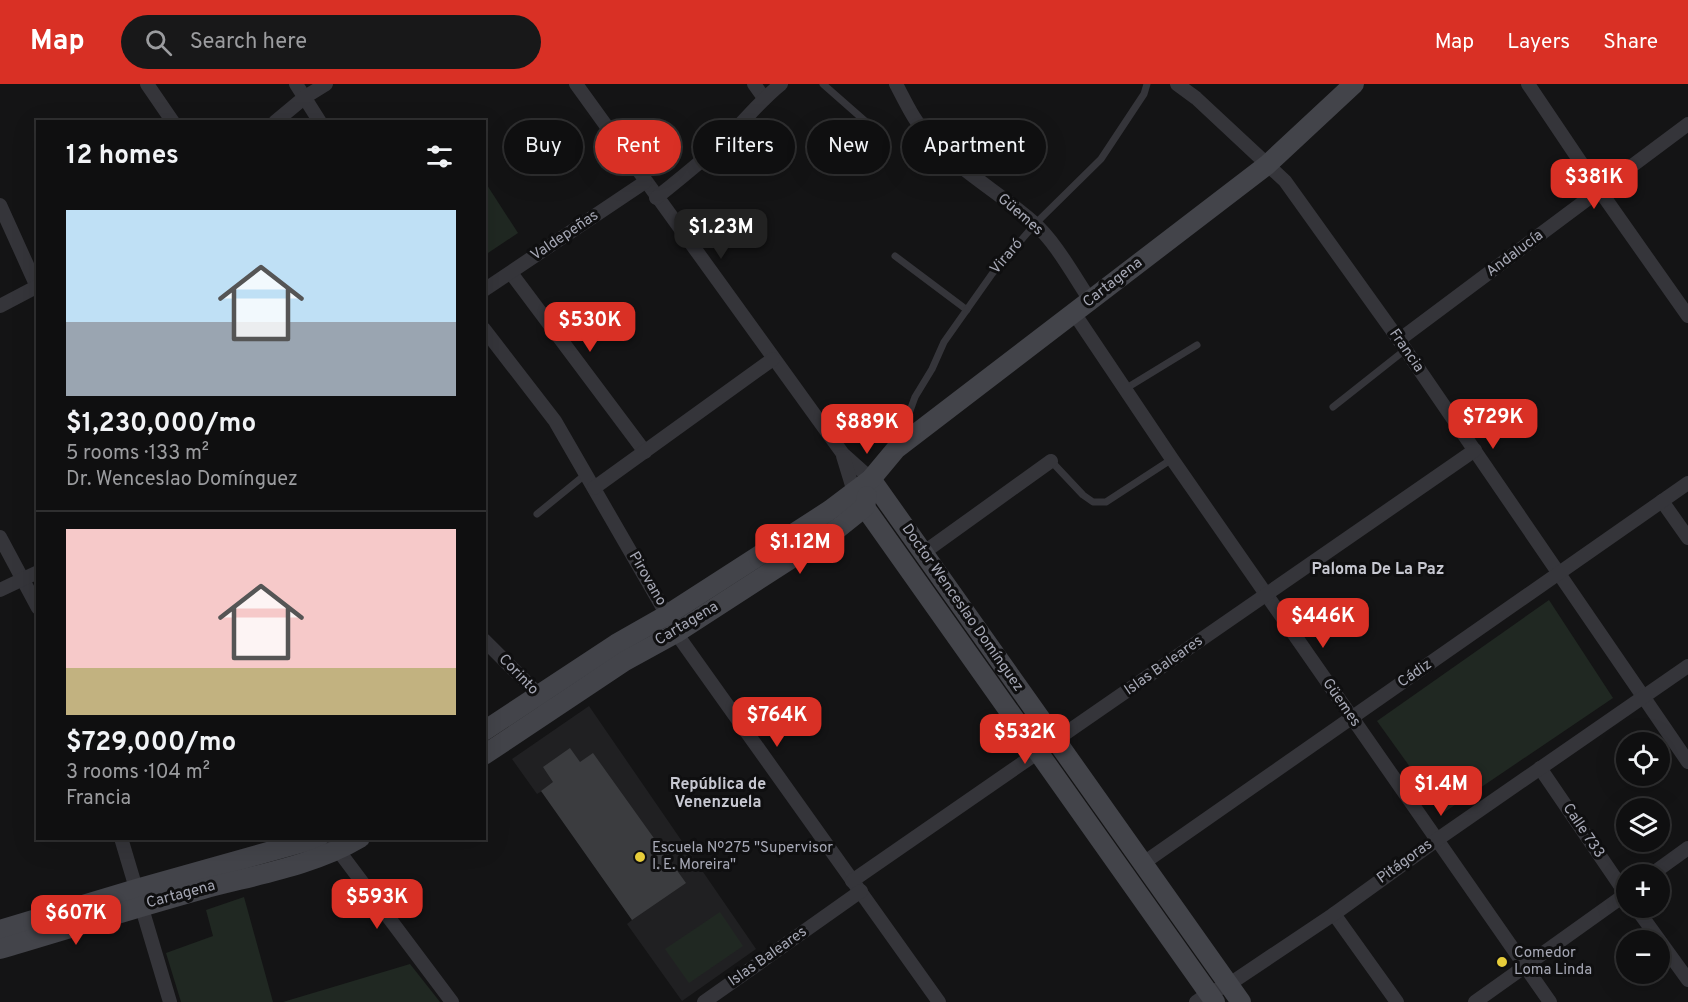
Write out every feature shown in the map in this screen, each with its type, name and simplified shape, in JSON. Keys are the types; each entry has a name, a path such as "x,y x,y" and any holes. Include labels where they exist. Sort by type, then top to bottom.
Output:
{"main road":[{"name":"Cartagena","path":"486,754 625,661 675,633 840,527 871,479 896,449 1266,165 1354,84"},
{"name":"Doctor Wenceslao Domínguez","path":"871,479 1241,1002"},
{"name":"Cartagena","path":"486,730 616,644 667,615 830,510 860,499"},
{"name":"Doctor Wenceslao Domínguez","path":"860,499 1038,752 1207,999"},
{"name":"Cartagena","path":"0,949 138,897 307,840"},
{"name":"Cartagena","path":"0,930 138,897 352,840"}],"street":[{"path":"147,84 172,120"},
{"path":"296,84 319,120"},
{"path":"277,120 305,97 326,84"},
{"path":"576,84 656,198 843,454 871,479"},
{"path":"754,84 764,98"},
{"path":"656,198 729,136 764,98 781,84"},
{"name":"Güemes","path":"896,84 910,112 929,137 951,158 1035,224 1051,243 1090,300"},
{"name":"Francia","path":"1177,84 1196,98 1285,181 1475,450 1688,762"},
{"path":"1528,84 1688,316"},
{"name":"Andalucía","path":"1402,345 1688,124"},
{"name":"Valdepeñas","path":"486,289 645,182"},
{"path":"0,205 36,285"},
{"path":"511,273 645,452"},
{"path":"0,306 36,288"},
{"name":"Güemes","path":"1074,313 1172,459 1550,1002"},
{"name":"Pirovano","path":"486,332 555,421 667,615 675,633 939,1002"},
{"path":"594,488 773,359"},
{"name":"Islas Baleares","path":"704,1002 1038,752 1475,450"},
{"path":"843,454 860,499"},
{"path":"923,554 1051,461"},
{"name":"Cádiz","path":"1142,864 1688,483"},
{"path":"1662,501 1688,538"},
{"path":"0,537 36,604"},
{"path":"0,590 36,573"},
{"name":"Corinto","path":"486,642 538,694 550,711"},
{"name":"Pitágoras","path":"1207,999 1334,914 1688,666"},
{"name":"Calle 733","path":"1540,768 1616,879"},
{"path":"122,840 170,1002"},
{"path":"333,845 452,1002"},
{"path":"1666,864 1688,848"},
{"path":"1475,1002 1616,901"},
{"path":"1334,914 1397,1002"},
{"path":"1643,918 1688,980"}],"lane":[{"path":"823,84 865,120"},
{"name":"Viraró","path":"896,449 915,397 932,369 944,342 992,274 1035,224 1101,159 1144,94 1147,84"},
{"path":"895,256 967,310"},
{"path":"1125,389 1197,345"},
{"path":"1333,407 1402,345"},
{"path":"1051,461 1083,495 1093,502 1106,502 1172,459"},
{"path":"537,514 586,474"}],"shaded area":[{"path":"486,184 518,233 486,254"},
{"path":"1549,600 1613,698 1443,813 1377,721"},
{"name":"Escuela Nº275 \"Supervisor I. E. Moreira\"","path":"589,706 756,949 682,1001 627,924 632,920 542,791 537,794 512,759"},
{"path":"244,897 273,1002 181,1002 166,953 213,936 206,910"},
{"path":"720,912 743,946 689,983 665,949"},
{"path":"410,964 440,1002 283,1002"}],"building":[{"path":"570,748 580,762 593,753 686,883 632,920 541,791 553,782 543,767"}],"place":[{"name":"Escuela Nº275 \"Supervisor I. E. Moreira\"","path":"640,857"},
{"name":"Comedor Loma Linda","path":"1502,962"}],"district":[{"name":"Paloma De La Paz","path":"1378,570"},
{"name":"República de Venenzuela","path":"718,794"}]}
